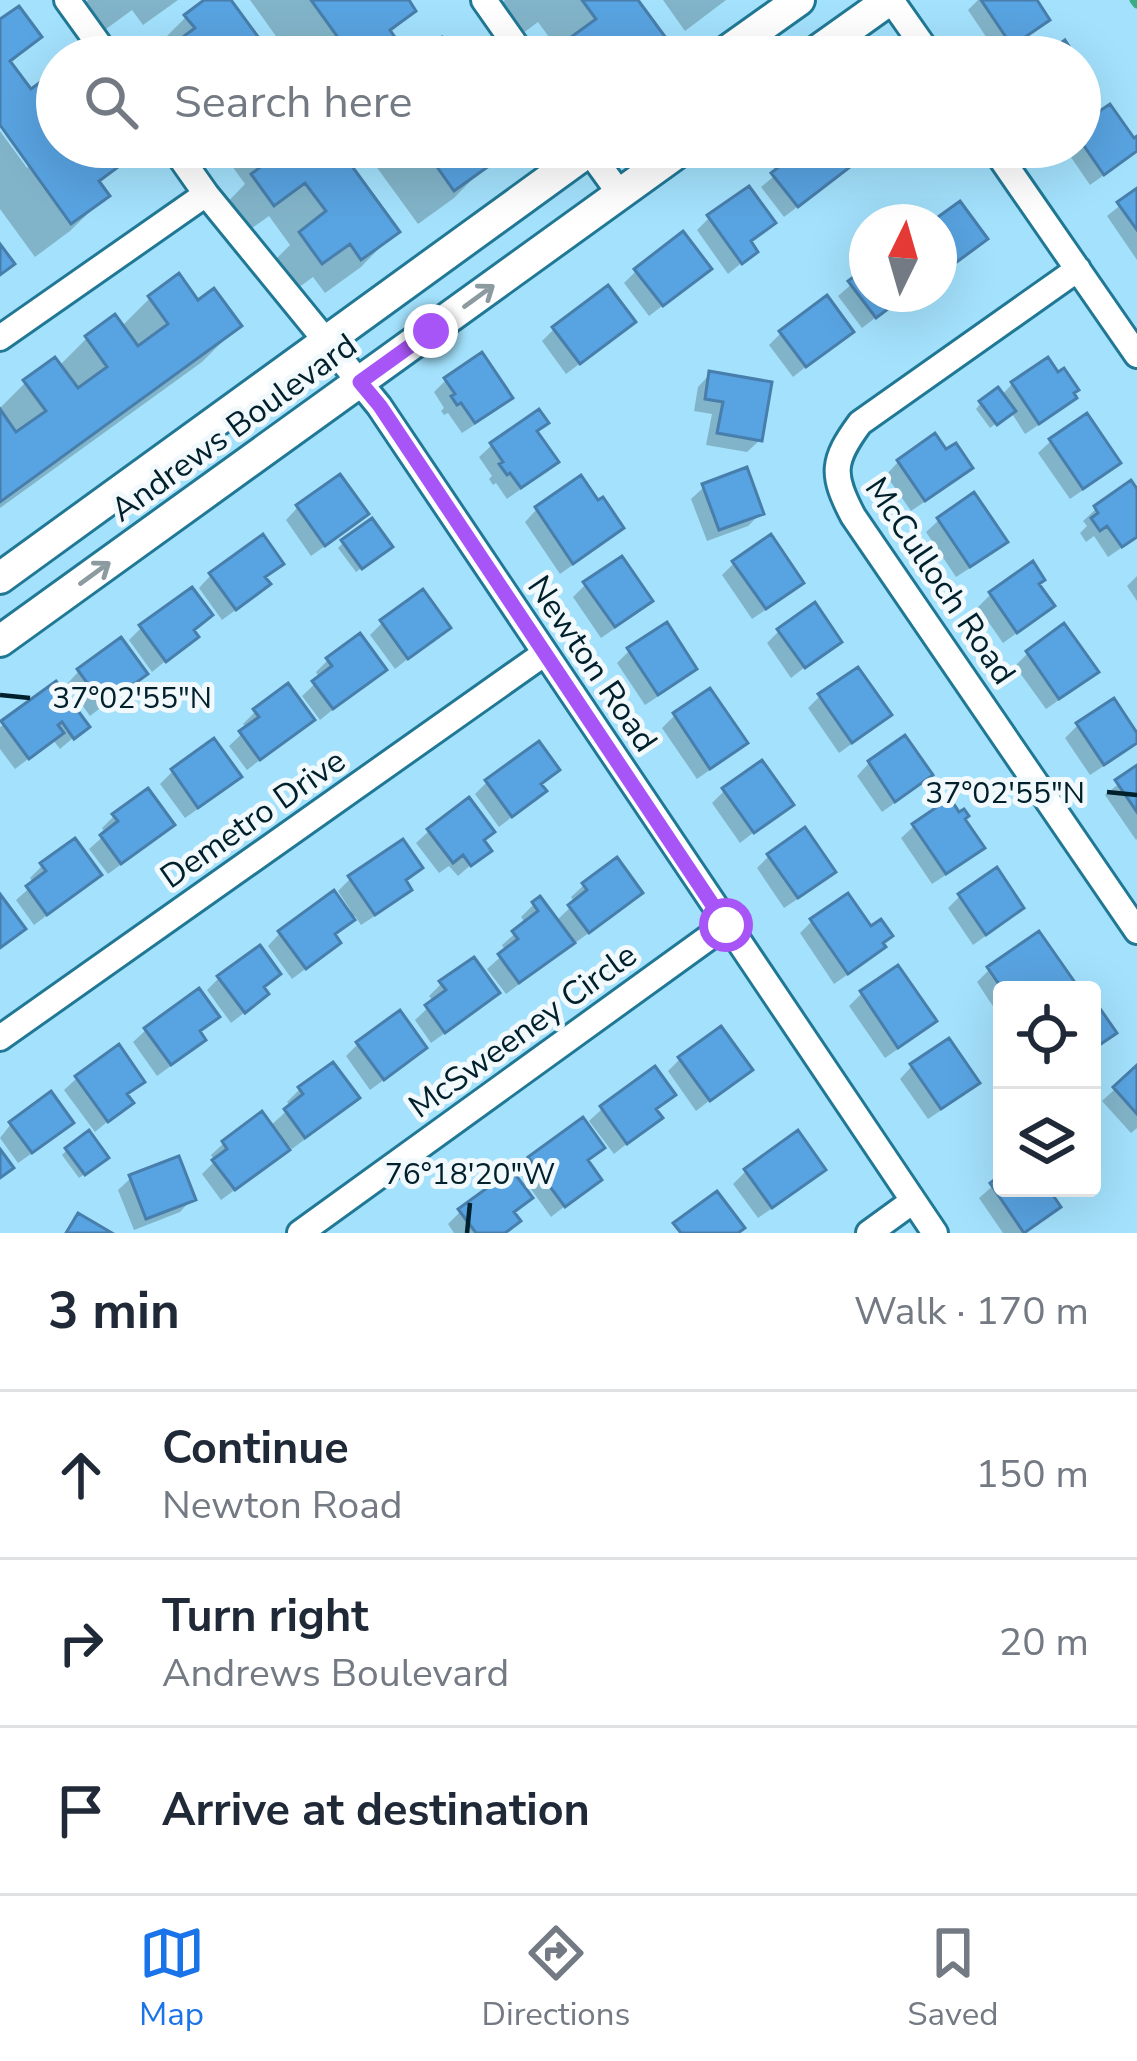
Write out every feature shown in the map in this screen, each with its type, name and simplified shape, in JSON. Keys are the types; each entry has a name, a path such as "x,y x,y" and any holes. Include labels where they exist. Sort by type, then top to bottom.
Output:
{"street":[{"path":"67,0 93,36"},
{"path":"484,0 509,36"},
{"path":"748,36 799,0"},
{"path":"839,36 890,0 916,36"},
{"name":"Newton Road","path":"188,168 380,406 934,1233"},
{"name":"Andrews Boulevard","path":"0,578 563,168"},
{"path":"603,168 620,194"},
{"name":"Andrews Boulevard","path":"0,641 656,168"},
{"path":"1008,168 1137,355"},
{"path":"0,338 206,194"},
{"name":"McCulloch Road","path":"1078,269 860,423 842,448 836,485 1137,931"},
{"name":"Demetro Drive","path":"0,1038 545,653"},
{"name":"McSweeney Circle","path":"301,1233 726,925"},
{"path":"869,1233 913,1201"}],"building":[{"path":"204,0 231,0 258,36 184,36 195,28 184,15"},
{"path":"311,0 409,0 416,11 390,30 394,36 337,36"},
{"path":"582,0 638,0 665,36 573,36 596,19"},
{"path":"981,0 1037,0 1050,20 1027,36 1005,36"},
{"path":"19,6 41,36 10,61 31,89 36,85 36,168 117,168 99,181 110,196 71,224 0,125 0,19"},
{"path":"1110,104 1137,136 1137,151 1104,175 1099,168 1101,110"},
{"path":"259,168 353,168 400,232 361,260 350,244 322,264 299,232 326,211 305,183 274,206 251,174"},
{"path":"438,168 486,168 454,191"},
{"path":"777,168 849,168 798,207 771,173"},
{"path":"749,186 776,223 751,241 758,252 742,264 707,215"},
{"path":"1137,188 1137,230 1117,202"},
{"path":"960,201 988,239 957,262 957,204"},
{"path":"683,231 712,269 663,306 634,269"},
{"path":"0,244 15,264 0,275"},
{"path":"179,273 198,300 214,288 242,326 0,502 0,409 16,432 46,411 23,380 55,357 78,388 107,367 85,336 115,314 138,346 168,324 148,296"},
{"path":"608,285 636,322 580,364 552,327"},
{"path":"827,295 854,332 806,367 779,331"},
{"path":"482,352 513,398 475,423 461,403 457,405 444,378"},
{"path":"1048,357 1058,372 1064,368 1079,390 1074,393 1077,398 1039,424 1011,382"},
{"path":"709,371 772,382 762,441 717,433 723,402 705,399"},
{"path":"998,387 1016,411 997,425 979,401"},
{"path":"539,409 549,423 537,431 559,462 521,488 499,464 503,462 490,443"},
{"path":"1087,413 1121,463 1083,489 1049,439"},
{"path":"935,433 946,449 956,443 973,468 925,501 897,460"},
{"path":"747,467 764,514 719,530 702,484"},
{"path":"340,474 369,514 325,546 296,505"},
{"path":"581,475 624,528 573,564 535,507"},
{"path":"1131,480 1137,489 1137,537 1122,547 1107,526 1100,531 1091,518 1098,513 1094,506"},
{"path":"974,492 1008,542 970,567 937,518"},
{"path":"372,518 393,547 362,569 341,540"},
{"path":"263,534 284,564 265,577 271,584 236,610 209,573"},
{"path":"771,534 804,583 766,609 732,561"},
{"path":"622,556 653,601 615,627 583,582"},
{"path":"1033,561 1045,580 1039,584 1055,606 1017,633 989,592"},
{"path":"192,587 213,615 194,630 199,637 166,662 139,625"},
{"path":"423,589 451,628 408,659 380,620"},
{"path":"815,602 842,642 805,668 777,629"},
{"path":"667,622 697,669 658,695 627,648"},
{"path":"1064,623 1099,672 1059,699 1026,651"},
{"path":"360,633 387,670 333,709 312,681 332,666 326,658"},
{"path":"121,637 148,674 104,706 77,669"},
{"path":"858,667 892,715 852,743 818,694"},
{"path":"56,681 90,727 74,739 62,722 58,725 64,733 29,759 1,721"},
{"path":"288,683 315,720 260,760 239,731 259,717 253,709"},
{"path":"710,688 748,743 710,769 673,713"},
{"path":"1114,698 1137,733 1137,743 1104,765 1076,723"},
{"path":"905,735 933,775 895,802 868,761"},
{"path":"214,738 242,777 198,808 171,769"},
{"path":"539,741 560,770 541,784 547,791 512,817 485,780"},
{"path":"762,760 794,805 754,833 722,788"},
{"path":"1137,765 1137,812 1115,780"},
{"path":"148,788 175,825 121,864 100,835 118,821 112,814"},
{"path":"469,797 495,832 484,840 492,851 471,866 463,855 453,863 427,829"},
{"path":"950,798 959,812 964,809 969,816 965,819 985,848 946,874 912,824"},
{"path":"805,827 836,872 798,898 767,854"},
{"path":"75,838 102,875 47,915 26,886 46,871 40,863"},
{"path":"403,839 423,868 406,880 412,890 375,915 348,876"},
{"path":"617,857 643,893 589,933 568,905 587,890 582,883"},
{"path":"997,867 1024,908 986,935 958,894"},
{"path":"334,890 355,920 335,934 341,943 306,969 278,931"},
{"path":"848,893 871,926 881,919 893,936 883,943 886,947 848,974 810,919"},
{"path":"0,894 26,929 0,948"},
{"path":"540,896 575,943 519,983 498,954 518,939 512,931 538,911 532,902"},
{"path":"1039,931 1074,981 997,981 987,967"},
{"path":"260,945 281,974 264,987 269,994 245,1013 217,976"},
{"path":"474,957 500,993 445,1033 425,1005 446,990 439,981"},
{"path":"898,965 937,1021 898,1048 860,991"},
{"path":"199,988 220,1017 200,1031 206,1040 171,1065 144,1028"},
{"path":"400,1010 427,1048 384,1080 356,1042"},
{"path":"1101,1010 1117,1033 1101,1044"},
{"path":"721,1026 753,1070 710,1101 678,1057"},
{"path":"949,1038 980,1083 941,1109 910,1064"},
{"path":"119,1044 145,1082 127,1094 134,1103 108,1122 75,1076"},
{"path":"333,1062 360,1098 305,1138 284,1109 303,1094 298,1087"},
{"path":"1137,1065 1137,1114 1113,1087"},
{"path":"655,1066 676,1095 656,1109 663,1118 627,1144 600,1106"},
{"path":"51,1091 74,1123 32,1153 9,1122"},
{"path":"262,1111 290,1150 235,1190 212,1160 227,1149 222,1141"},
{"path":"583,1117 605,1148 588,1160 602,1180 565,1207 528,1157"},
{"path":"89,1130 109,1158 85,1175 65,1148"},
{"path":"798,1130 826,1170 772,1208 744,1169"},
{"path":"0,1149 14,1168 0,1178"},
{"path":"179,1156 196,1200 146,1219 129,1175"},
{"path":"512,1170 533,1198 514,1212 521,1221 505,1233 476,1233 458,1209"},
{"path":"717,1191 745,1228 738,1233 681,1233 673,1223"},
{"path":"1000,1197 1054,1197 1061,1207 1024,1233"},
{"path":"78,1213 112,1233 66,1233"}],"waterway":[{"path":"1134,0 1137,4"}],"route":[{"path":"431,331 360,382 726,925"}]}
